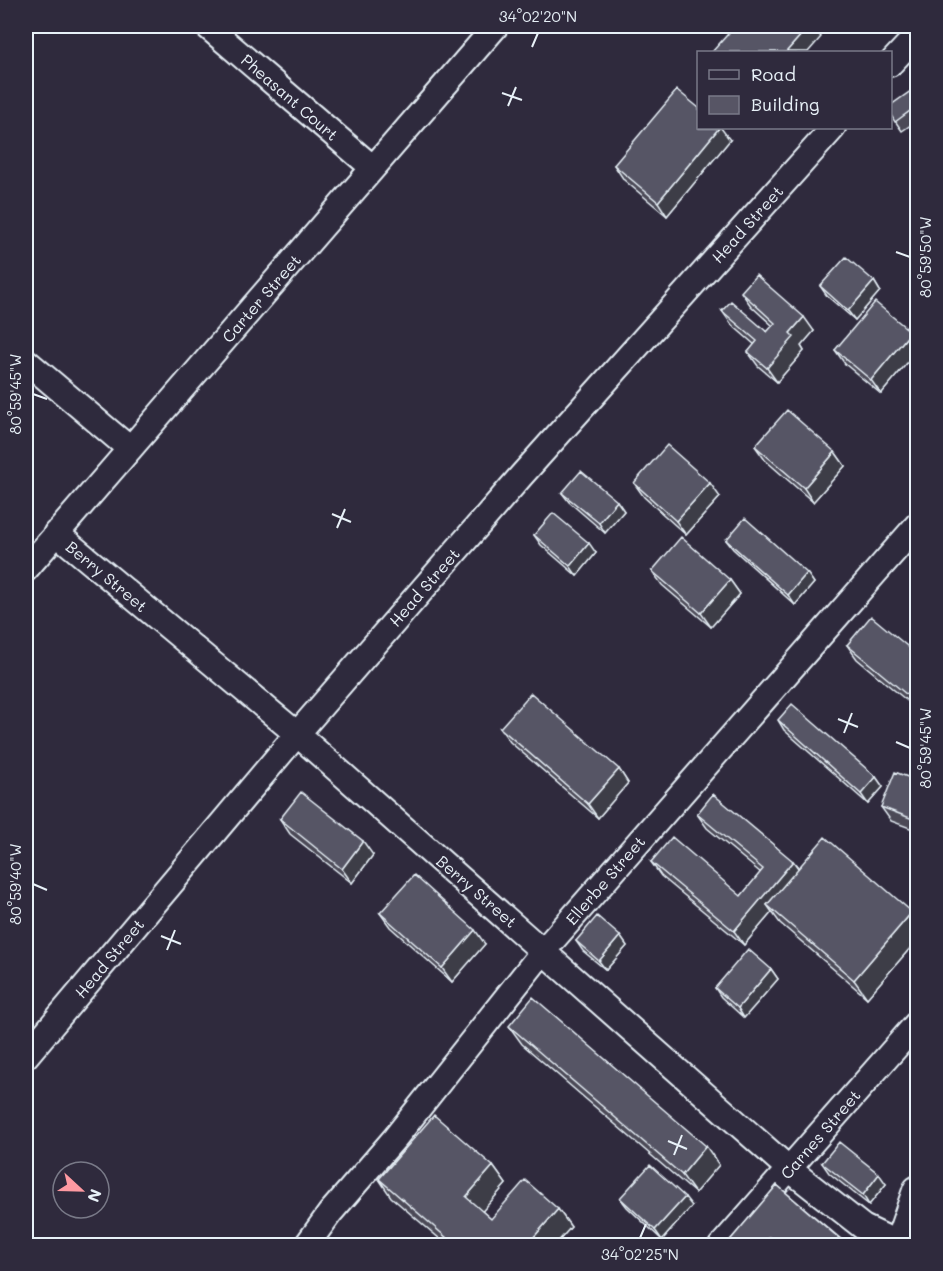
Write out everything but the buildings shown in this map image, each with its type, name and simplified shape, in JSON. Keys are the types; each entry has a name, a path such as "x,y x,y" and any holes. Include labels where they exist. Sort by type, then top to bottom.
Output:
{"street":[{"name":"Pheasant Court","path":"207,26 373,168"},
{"name":"Carter Street","path":"26,569 496,26"},
{"path":"892,63 918,34"},
{"name":"Head Street","path":"26,1056 297,734 521,476 832,129"},
{"path":"26,361 130,449"},
{"name":"Ellerbe Street","path":"306,1245 330,1213 395,1138 544,950 918,524"},
{"name":"Berry Street","path":"56,533 297,734 789,1169 863,1227 899,1245"},
{"name":"Carnes Street","path":"722,1245 918,1022"},
{"path":"899,1245 918,1191"}]}
